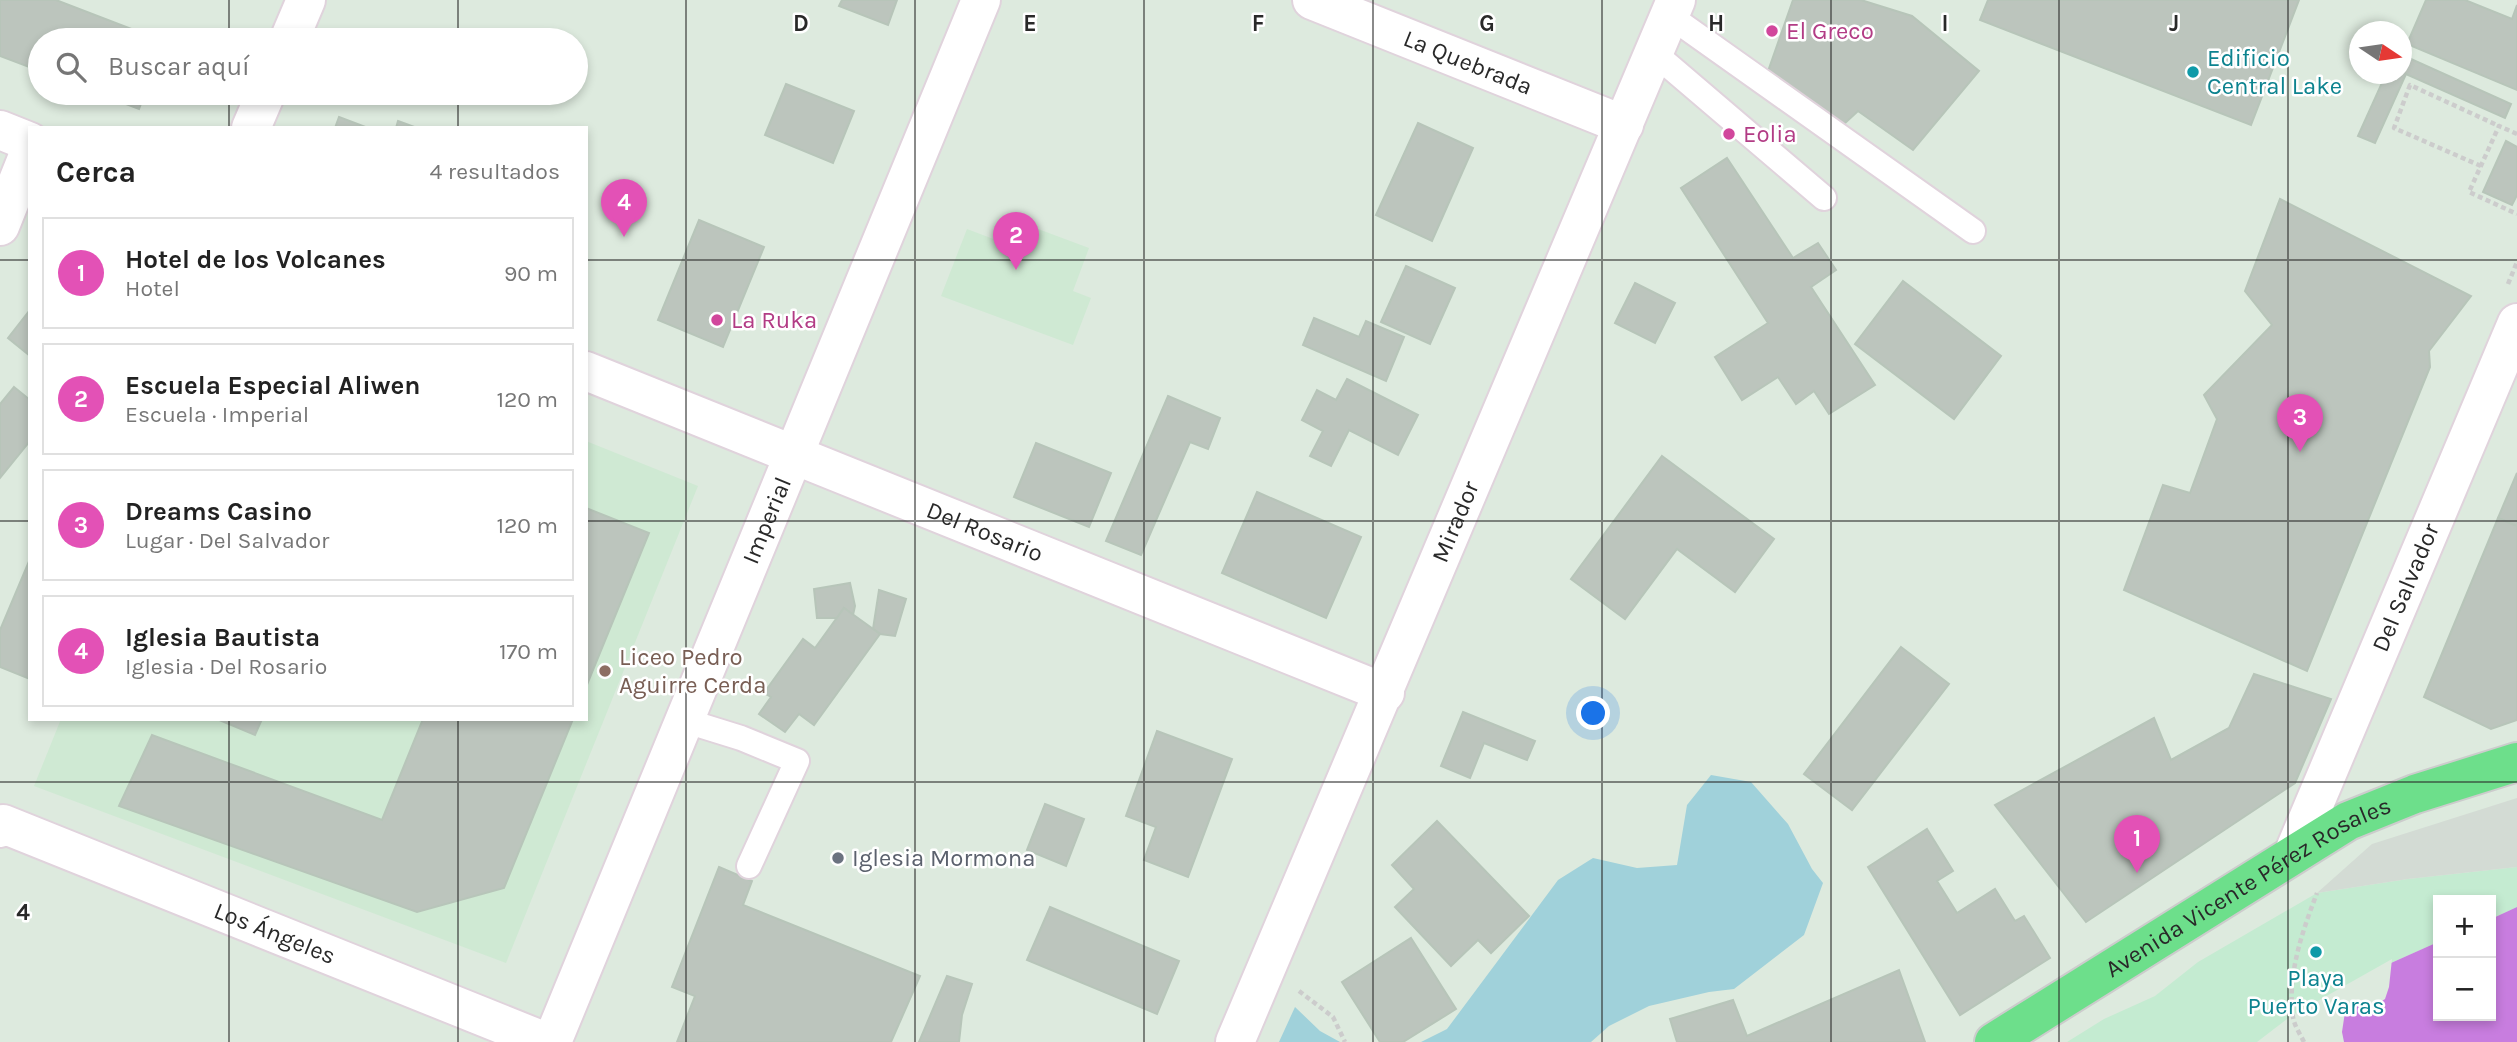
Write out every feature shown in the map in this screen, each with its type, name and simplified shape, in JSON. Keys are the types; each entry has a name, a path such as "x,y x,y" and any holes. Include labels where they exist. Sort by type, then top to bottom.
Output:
{"main road":[{"name":"Avenida Vicente Pérez Rosales","path":"1994,1042 2294,852 2359,816 2415,794 2517,762"}],"street":[{"path":"294,28 306,0"},
{"name":"Imperial","path":"552,1042 981,0"},
{"name":"La Quebrada","path":"1312,0 1624,125"},
{"name":"Mirador","path":"1235,1042 1673,8"},
{"path":"252,126 261,105"},
{"path":"0,130 28,141"},
{"path":"0,226 28,156"},
{"name":"Del Salvador","path":"2294,852 2517,323"},
{"name":"Del Rosario","path":"588,372 1385,693"},
{"name":"Los Ángeles","path":"2,826 546,1042"}],"lane":[{"path":"1673,8 1973,231"},
{"path":"1654,53 1824,198"},
{"path":"683,720 741,738 797,761 749,866"}],"path":[{"path":"2481,166 2394,128 2410,85 2517,134"},
{"path":"2499,126 2469,192 2517,214"},
{"path":"2304,1042 2293,1019 2293,979 2302,932 2317,893"},
{"path":"1269,966 1333,1017 1345,1042"}],"shaded area":[{"path":"1006,217 1089,248 1073,291 1091,298 1073,345 941,296 967,229 996,240"},
{"name":"Liceo Pedro Aguirre Cerda","path":"588,442 698,486 506,963 34,786 60,721 588,721"},
{"path":"1711,775 1751,782 1788,824 1812,869 1823,883 1804,935 1734,989 1649,1006 1609,1026 1591,1042 1421,1042 1447,1029 1558,880 1593,858 1637,868 1677,865 1687,805"},
{"path":"2517,798 2517,867 2408,879 2317,893 2372,844"},
{"path":"2517,907 2517,1042 2260,1042 2391,963 2433,944 2433,1021 2496,1021 2496,917"},
{"path":"1295,1007 1320,1031 1340,1042 1279,1042"}],"sand":[{"name":"Playa Puerto Varas","path":"2517,867 2517,907 2496,917 2496,895 2433,895 2433,944 2391,963 2260,1042 2067,1042 2104,1019 2155,996 2198,962 2317,893 2408,879"}],"pier":[{"path":"2392,959 2385,999 2379,1003 2358,1005 2345,1012 2342,1032 2344,1042 2257,1042 2291,1016"}],"building":[{"path":"0,0 56,0 129,28 28,28 28,66 0,56"},
{"path":"842,0 897,0 888,25 839,6"},
{"path":"1793,0 1861,0 1912,16 1979,71 1913,150 1858,111 1844,124 1766,77"},
{"name":"Edificio Central Lake","path":"1988,0 2299,0 2251,125 1980,20"},
{"path":"2426,0 2465,0 2512,19 2517,5 2517,90 2412,46 2412,32"},
{"path":"2412,59 2511,104 2505,118 2412,77"},
{"path":"786,84 854,111 833,163 765,135"},
{"path":"2381,84 2402,84 2375,143 2358,136"},
{"path":"339,117 363,126 336,126"},
{"path":"398,121 412,126 397,126"},
{"path":"1418,123 1473,148 1432,241 1376,215"},
{"path":"2506,141 2517,147 2517,195 2512,205 2483,192"},
{"path":"1727,158 1793,258 1818,243 1836,270 1811,287 1875,385 1829,414 1814,391 1796,404 1778,377 1742,400 1715,357 1768,323 1681,188"},
{"path":"2280,199 2471,296 2429,351 2430,367 2307,671 2124,590 2163,485 2190,493 2217,419 2204,395 2272,325 2245,291"},
{"path":"699,220 764,247 723,347 658,320"},
{"path":"1406,266 1455,288 1430,344 1381,322"},
{"path":"1903,281 2001,356 1954,419 1855,344"},
{"path":"1635,283 1675,303 1655,343 1615,323"},
{"path":"28,313 28,354 8,338"},
{"path":"1314,318 1359,337 1366,321 1404,337 1386,381 1303,345"},
{"path":"1347,379 1418,415 1398,455 1349,430 1331,466 1310,456 1323,431 1302,420 1317,390 1336,400"},
{"path":"14,387 28,398 28,443 0,478 0,404"},
{"path":"1168,396 1220,418 1208,449 1190,442 1141,555 1106,541"},
{"path":"1036,443 1111,473 1089,527 1014,497"},
{"path":"1662,456 1774,539 1735,592 1677,549 1625,619 1571,579"},
{"path":"2517,473 2517,526 2498,518"},
{"path":"1257,492 1361,537 1326,618 1222,573"},
{"path":"588,509 649,533 588,682"},
{"path":"2498,518 2517,526 2517,720 2491,729 2424,697"},
{"path":"28,564 28,678 0,667 0,630"},
{"path":"850,583 855,606 853,615 844,608 837,618 817,618 814,589"},
{"path":"879,590 906,599 895,636 880,634 873,629"},
{"path":"844,608 880,634 814,725 799,714 785,732 759,714 771,697 764,693 803,639 815,648"},
{"path":"1901,647 1949,684 1852,810 1804,774"},
{"path":"2254,674 2331,699 2295,783 2086,922 1995,805 2154,718 2171,760 2229,728"},
{"path":"1463,712 1535,741 1527,760 1484,743 1470,778 1441,766"},
{"path":"222,721 261,721 255,735"},
{"path":"422,721 572,721 504,888 417,912 119,806 152,735 382,820"},
{"path":"1157,731 1232,759 1188,877 1144,860 1156,827 1126,816"},
{"path":"1045,804 1084,819 1066,866 1027,850"},
{"path":"1437,821 1529,916 1491,953 1478,940 1451,966 1395,907 1414,889 1392,865"},
{"path":"1927,829 1953,871 1937,881 1957,913 1995,889 2015,921 2024,916 2050,958 1960,1015 1868,867"},
{"path":"719,867 752,881 743,905 920,976 891,1042 677,1042 695,996 672,987"},
{"path":"1050,907 1179,961 1157,1014 1027,960"},
{"path":"1411,938 1456,1009 1403,1042 1380,1042 1342,982"},
{"path":"1899,970 1925,1042 1677,1042 1670,1019 1733,1000 1747,1036"},
{"path":"947,976 972,984 962,1015 959,1042 919,1042"}],"place":[{"name":"El Greco","path":"1772,31"},
{"name":"Edificio Central Lake","path":"2193,72"},
{"name":"Eolia","path":"1729,134"},
{"name":"Iglesia Bautista","path":"624,237"},
{"name":"Escuela Especial Aliwen","path":"1016,270"},
{"name":"La Ruka","path":"717,320"},
{"name":"Dreams Casino","path":"2300,452"},
{"name":"Liceo Pedro Aguirre Cerda","path":"605,671"},
{"name":"Iglesia Mormona","path":"838,858"},
{"name":"Hotel de los Volcanes","path":"2137,873"},
{"name":"Playa Puerto Varas","path":"2316,952"}]}
